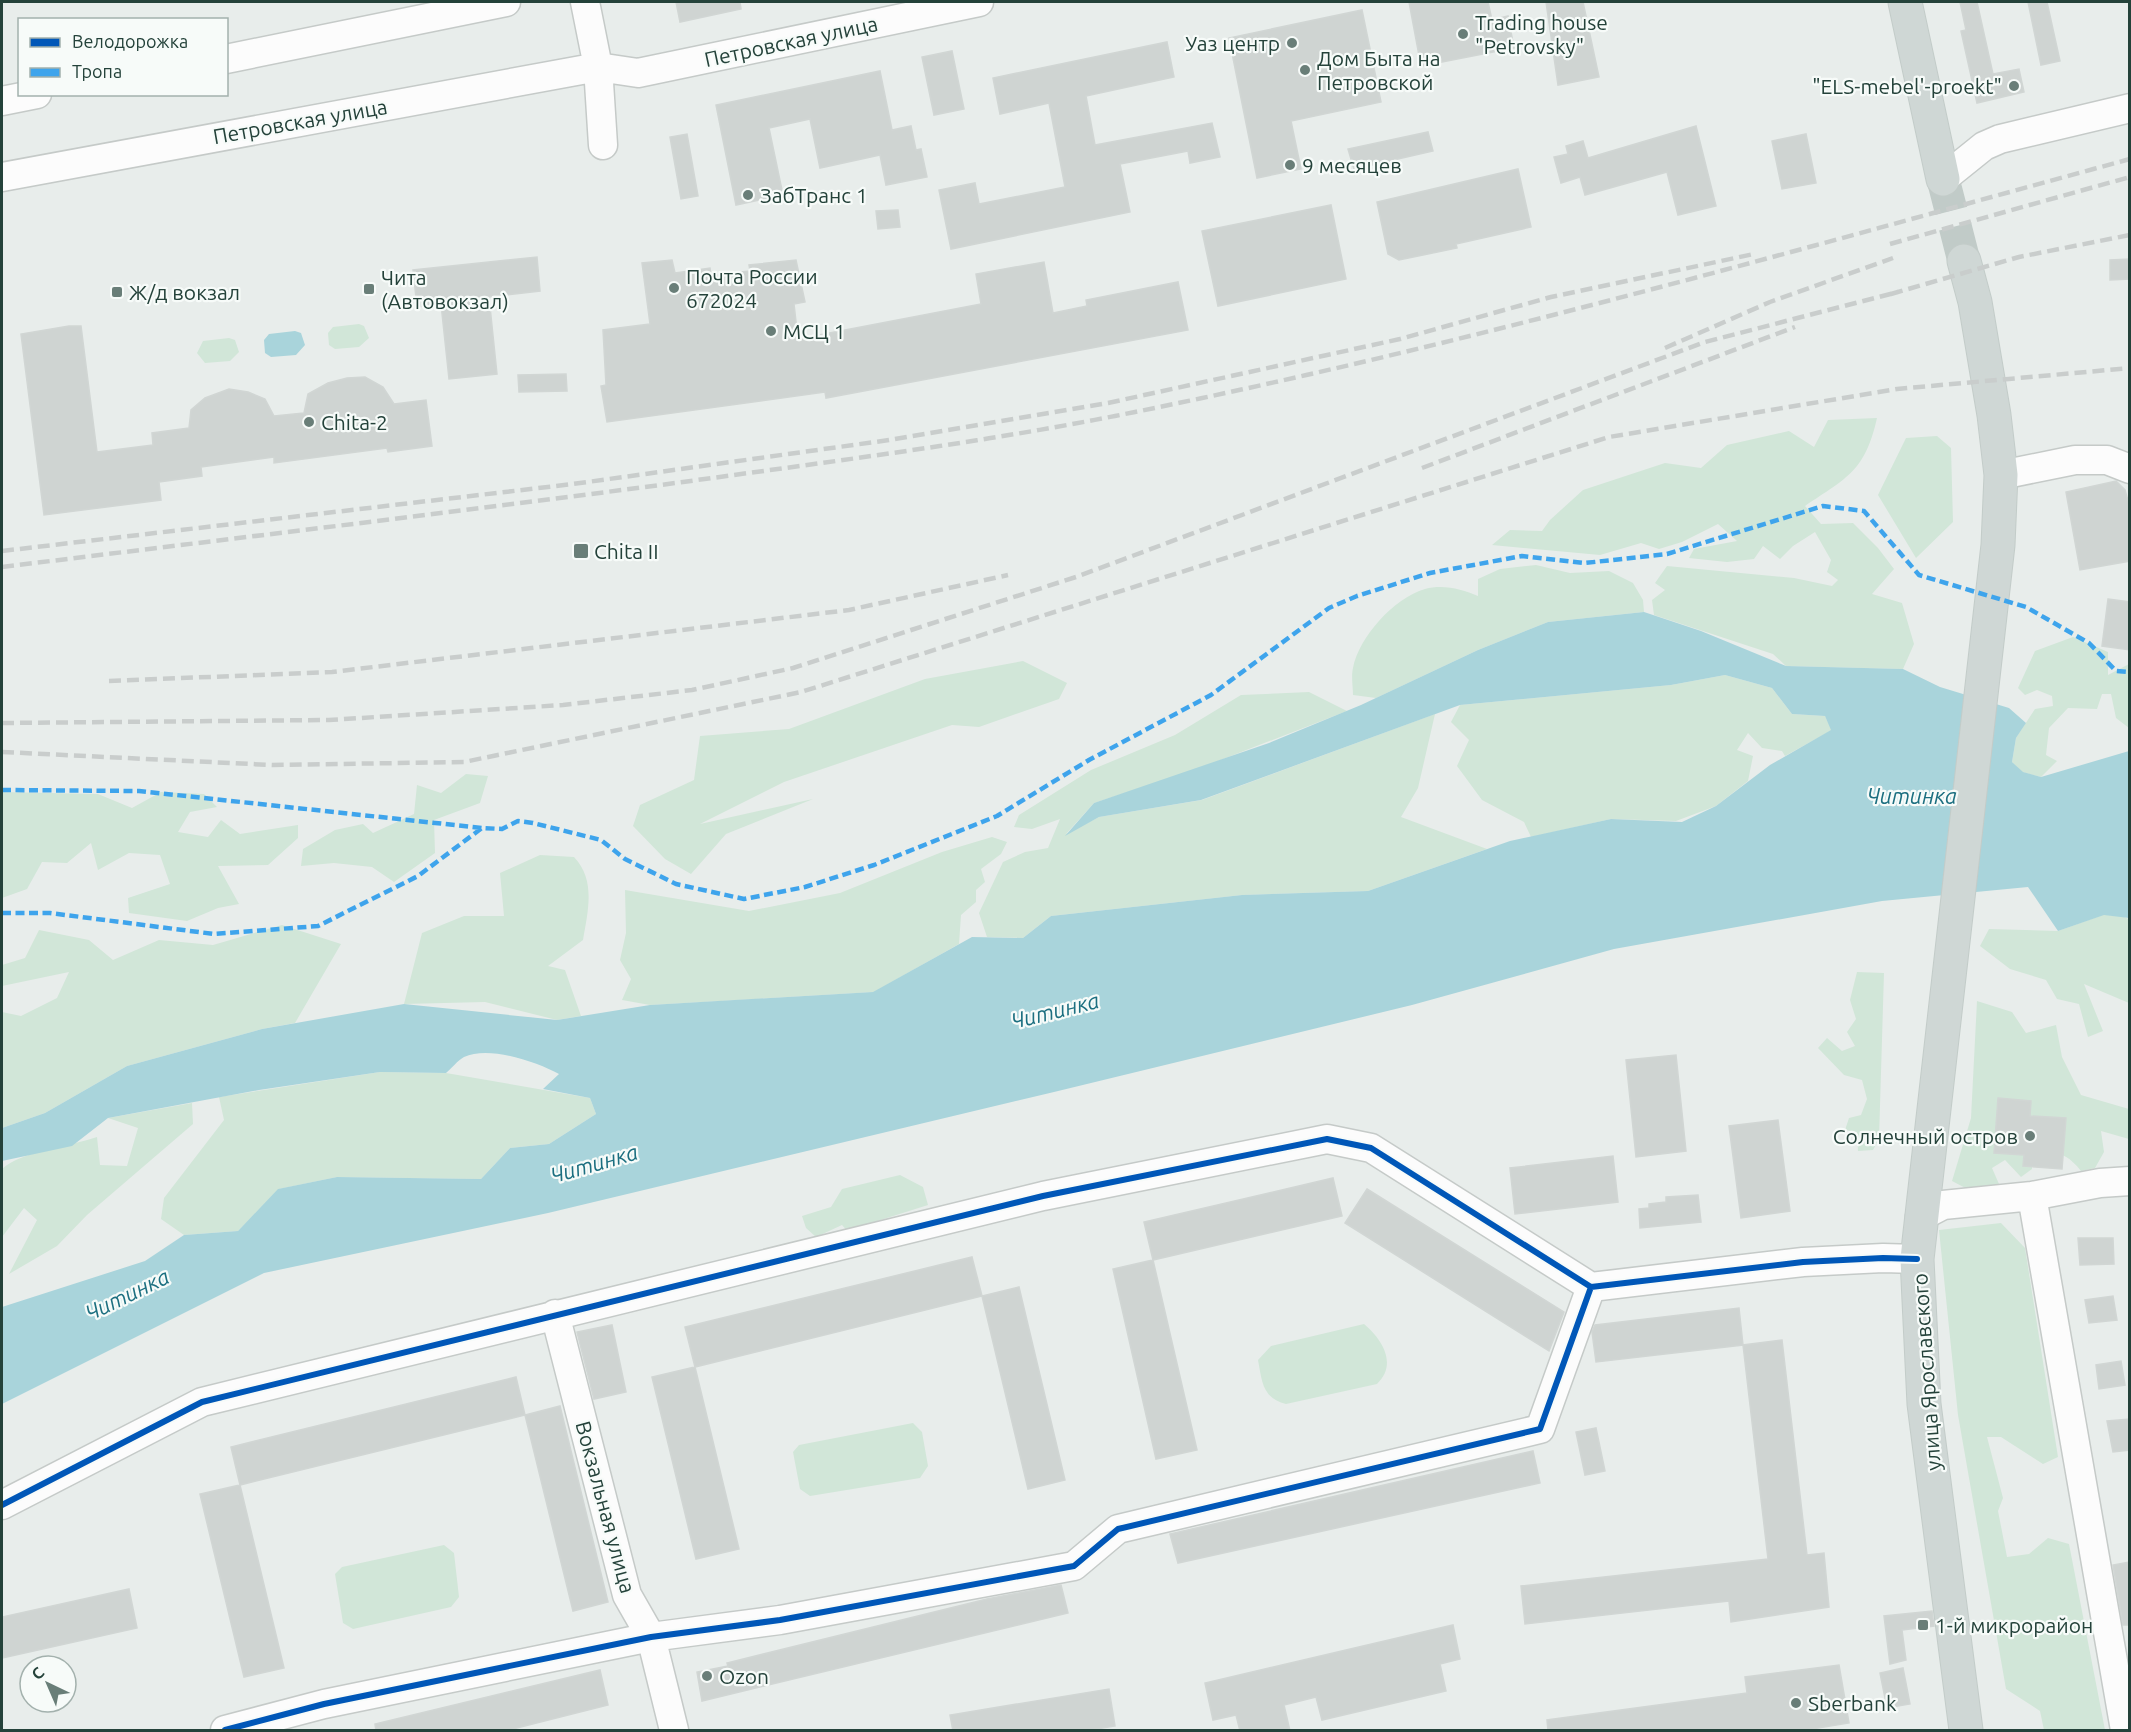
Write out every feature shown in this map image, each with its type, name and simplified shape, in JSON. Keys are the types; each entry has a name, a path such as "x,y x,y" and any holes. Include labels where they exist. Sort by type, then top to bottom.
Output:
{"main road":[{"path":"1905,2 1943,179"},
{"name":"улица Ярославского","path":"1964,261 1975,302 2001,475 1998,545 1917,1259 1924,1404 1966,1731"}],"street":[{"path":"228,59 506,2"},
{"path":"585,2 598,67 603,145"},
{"name":"Петровская улица","path":"2,177 598,67 638,73 979,2"},
{"path":"2,101 27,96"},
{"path":"1943,179 1984,147 2000,139 2130,108"},
{"path":"2001,475 2130,447"},
{"path":"2075,460 2107,460 2130,469"},
{"path":"2,1505 202,1402 555,1314 1043,1197 1327,1139 1371,1148 1592,1287 1803,1262 1883,1258 1917,1259"},
{"path":"1920,1217 1943,1205 2032,1196 2100,1183 2130,1181"},
{"path":"2032,1196 2125,1731"},
{"path":"225,1731 324,1704 651,1637 780,1620 1074,1566 1118,1529 1540,1429 1592,1287"},
{"name":"Вокзальная улица","path":"555,1314 627,1594 651,1637 674,1731"}],"green space":[{"path":"359,324 364,326 369,338 359,347 335,349 329,345 328,333 333,327"},
{"path":"229,338 235,340 239,352 230,361 205,363 197,353 203,341"},
{"path":"1877,418 1867,450 1853,471 1805,506 1821,524 1853,523 1878,548 1894,569 1872,594 1902,603 1914,644 1903,669 1786,666 1773,654 1654,615 1652,600 1665,590 1655,583 1667,566 1794,578 1832,586 1838,580 1827,572 1831,560 1815,532 1793,546 1780,559 1763,546 1754,559 1727,562 1689,558 1694,549 1737,541 1718,524 1682,542 1659,549 1641,543 1600,555 1492,545 1510,530 1542,531 1550,520 1583,490 1665,463 1701,468 1727,445 1789,431 1814,447 1828,420"},
{"path":"1937,436 1951,448 1953,522 1916,558 1878,495 1906,438"},
{"path":"1536,565 1570,573 1609,571 1633,583 1643,600 1644,612 1548,622 1478,650 1376,698 1353,695 1353,668 1362,644 1380,620 1402,601 1425,589 1439,587 1459,589 1478,596 1478,579 1500,569"},
{"path":"2073,637 2108,652 2108,675 2129,664 2129,728 2116,718 2111,694 2102,694 2097,709 2068,708 2049,728 2046,755 2057,761 2041,777 2022,772 2012,762 2016,738 2035,709 2053,706 2052,696 2037,690 2025,695 2018,688 2035,651"},
{"path":"1023,661 1067,683 1059,699 979,727 952,725 784,782 700,824 813,799 726,834 691,874 665,859 633,826 640,805 694,780 700,736 789,729 925,679"},
{"path":"1725,675 1772,688 1792,714 1825,716 1832,730 1785,756 1782,751 1762,748 1748,733 1737,750 1753,756 1748,781 1716,806 1676,821 1611,819 1531,837 1524,822 1482,800 1457,766 1469,740 1451,722 1460,705 1671,685"},
{"path":"1309,692 1347,711 1195,770 1094,803 1066,834 1099,817 1202,800 1435,714 1418,788 1401,817 1487,849 1368,891 1242,895 1051,916 1023,938 987,937 979,913 1003,862 1025,852 1048,848 1060,819 1032,829 1014,827 1019,815 1091,770 1175,735 1241,695"},
{"path":"466,774 488,776 480,803 434,820 435,853 394,882 372,867 334,863 301,866 303,849 335,830 363,824 373,833 414,814 417,785 441,793"},
{"path":"2,792 98,794 132,808 161,792 204,794 217,807 190,812 178,832 208,837 221,820 240,834 298,825 298,838 268,865 218,866 239,904 218,908 187,921 129,913 128,898 170,884 160,855 129,853 98,870 91,843 67,863 42,862 27,889 2,898"},
{"path":"992,837 1007,842 1001,854 981,869 985,882 976,890 976,902 961,915 959,944 874,992 650,1005 622,1000 631,979 620,960 626,933 625,890 749,911 840,893 942,852"},
{"path":"540,855 574,857 581,866 588,886 587,918 583,940 548,966 565,970 581,1016 557,1020 485,1002 404,1004 422,933 464,916 504,916 500,873"},
{"path":"2111,912 2129,919 2129,1003 2084,984 2103,1031 2088,1037 2079,1004 2057,999 2046,980 2010,969 1980,946 1989,929 2058,931"},
{"path":"282,925 341,944 295,1023 262,1029 127,1066 45,1113 2,1128 2,1012 21,1016 57,998 69,972 2,986 2,965 25,958 39,930 89,940 113,960 159,940 213,945"},
{"path":"1857,972 1884,973 1879,1139 1873,1150 1858,1151 1857,1132 1845,1130 1849,1118 1861,1115 1867,1099 1862,1080 1844,1075 1818,1048 1827,1038 1842,1051 1855,1046 1847,1032 1856,1019 1850,1000"},
{"path":"1977,1001 2012,1012 2026,1033 2056,1025 2062,1057 2081,1095 2129,1109 2129,1139 2101,1131 2104,1152 2095,1168 2081,1171 2065,1156 2047,1152 2032,1154 2032,1169 2021,1177 2005,1160 1992,1168 1999,1184 1975,1193 1952,1181 1971,1118"},
{"path":"380,1072 446,1073 590,1098 596,1114 549,1144 510,1148 481,1179 337,1177 279,1189 238,1231 184,1235 161,1219 164,1198 224,1120 219,1097"},
{"path":"192,1103 193,1124 87,1215 57,1246 9,1274 37,1220 24,1208 2,1237 2,1169 22,1157 97,1137 100,1165 127,1166 138,1128 108,1118"},
{"path":"900,1175 923,1187 928,1205 871,1223 867,1232 851,1235 842,1225 816,1237 806,1228 802,1216 831,1207 842,1189"},
{"path":"2001,1223 2025,1248 2058,1457 2043,1464 2001,1437 1987,1437 2003,1498 1998,1511 2007,1557 2029,1554 2048,1538 2069,1544 2105,1730 2044,1730 2040,1711 2006,1689 1958,1415 1939,1230"},
{"path":"1364,1324 1382,1344 1387,1360 1383,1376 1377,1384 1286,1404 1272,1398 1268,1393 1262,1382 1258,1360 1271,1346"},
{"path":"913,1423 922,1432 928,1466 920,1478 810,1496 800,1489 793,1452 799,1445"},
{"path":"444,1545 454,1553 459,1597 451,1607 353,1629 343,1623 335,1574 342,1567"}],"water":[{"path":"295,331 301,333 305,345 296,355 271,357 265,353 264,340 269,334"},
{"name":"Читинка","path":"1644,612 1701,631 1786,666 1903,669 1940,687 2009,708 2026,723 2016,738 2012,762 2023,772 2041,777 2129,751 2129,918 2104,915 2058,931 2028,887 1882,901 1614,949 1412,1005 1054,1092 548,1213 264,1273 2,1404 2,1307 145,1261 184,1235 238,1231 278,1189 337,1177 481,1179 510,1148 549,1144 596,1114 590,1098 543,1089 559,1074 550,1069 513,1056 486,1053 462,1058 446,1073 380,1072 259,1090 108,1118 72,1146 2,1161 2,1128 45,1113 127,1066 262,1029 404,1004 557,1020 650,1005 873,992 972,937 1023,938 1051,916 1242,895 1368,891 1510,841 1611,819 1682,822 1716,806 1770,765 1831,730 1825,716 1792,714 1772,688 1725,675 1671,685 1460,705 1201,800 1099,817 1065,836 1094,803 1269,743 1361,705 1478,650 1548,622"}],"building":[{"path":"676,2 740,2 741,9 680,22"},
{"name":"Trading house \"Petrovsky\"","path":"1409,2 1488,2 1492,20 1508,16 1514,48 1421,66"},
{"path":"1546,2 1583,2 1599,77 1558,85"},
{"path":"1960,2 1977,2 1993,74 2019,69 2024,92 1977,103 1961,31 1966,30"},
{"path":"2028,2 2047,2 2060,61 2041,65"},
{"name":"Дом Быта на Петровской","path":"1362,10 1381,102 1291,121 1301,169 1257,178 1229,38"},
{"path":"1167,42 1174,77 1086,96 1095,145 1212,123 1220,157 1190,163 1188,151 1120,164 1130,212 951,249 939,190 975,183 979,204 1065,187 1049,103 1000,114 993,78"},
{"path":"952,51 964,109 934,115 922,57"},
{"path":"880,71 892,130 911,126 916,150 921,149 927,177 886,185 880,155 820,168 810,119 769,128 783,195 736,205 716,105"},
{"path":"1696,126 1716,206 1678,215 1667,172 1585,195 1580,177 1561,183 1554,157 1568,154 1566,146 1583,141 1588,158"},
{"path":"1428,132 1433,151 1354,169 1348,149"},
{"path":"687,134 698,196 681,199 670,137"},
{"path":"1806,134 1816,183 1782,189 1772,141"},
{"path":"1518,169 1531,227 1456,244 1457,248 1399,260 1388,254 1377,202"},
{"path":"1331,205 1346,279 1218,306 1202,231"},
{"path":"898,210 900,227 878,229 876,211"},
{"path":"537,257 540,291 489,297 497,374 449,379 441,304 417,307 413,270"},
{"path":"2130,259 2130,279 2110,280 2110,260"},
{"path":"672,260 675,273 710,268 711,275 750,271 749,265 796,260 805,302 794,304 798,339 981,304 976,274 1044,262 1053,313 1087,306 1086,300 1178,282 1188,330 826,398 825,392 607,422 601,386 606,385 603,330 650,324 642,263"},
{"name":"Chita-2","path":"81,326 97,452 153,445 152,433 189,428 191,410 205,398 229,389 248,392 265,399 274,416 304,413 308,394 328,383 347,378 365,377 383,387 394,404 426,400 432,446 388,452 387,448 274,463 274,457 201,467 202,476 159,482 161,500 44,515 21,334"},
{"path":"566,374 567,391 519,392 518,375"},
{"path":"2116,481 2125,490 2130,508 2130,561 2080,570 2066,492"},
{"path":"2108,599 2130,602 2130,650 2102,646"},
{"path":"1676,1055 1686,1151 1636,1157 1626,1060"},
{"name":"Солнечный остров","path":"1998,1098 2031,1101 2030,1116 2066,1118 2062,1169 2023,1166 2024,1155 1994,1153"},
{"path":"1778,1120 1790,1211 1741,1218 1729,1126"},
{"path":"1613,1156 1618,1202 1515,1214 1510,1168"},
{"path":"1333,1178 1342,1216 1153,1260 1144,1222"},
{"path":"1367,1189 1564,1312 1549,1351 1345,1223"},
{"path":"1698,1195 1701,1222 1640,1228 1639,1209 1649,1208 1649,1204 1666,1202 1666,1197"},
{"path":"2078,1238 2113,1238 2114,1264 2080,1265"},
{"path":"972,1257 982,1296 695,1367 685,1327"},
{"path":"1153,1260 1197,1450 1156,1459 1113,1269"},
{"path":"1019,1287 1065,1480 1028,1489 982,1296"},
{"path":"2113,1296 2117,1320 2089,1323 2085,1300"},
{"path":"1739,1308 1743,1345 1596,1362 1592,1332 1595,1325"},
{"path":"612,1325 626,1392 594,1399 577,1332"},
{"path":"1782,1340 1807,1555 1824,1553 1829,1607 1731,1622 1729,1601 1525,1624 1521,1586 1768,1559 1743,1345"},
{"path":"2121,1361 2125,1385 2099,1389 2096,1365"},
{"path":"695,1367 739,1549 696,1559 652,1377"},
{"path":"516,1377 525,1415 240,1485 231,1447"},
{"path":"560,1406 608,1602 573,1611 525,1415"},
{"path":"2130,1419 2130,1450 2113,1452 2107,1421"},
{"path":"1596,1428 1605,1471 1585,1475 1576,1432"},
{"path":"1533,1451 1540,1483 1178,1563 1170,1534"},
{"path":"240,1485 284,1668 244,1677 200,1494"},
{"path":"2130,1562 2130,1625 2123,1625 2113,1565"},
{"path":"1061,1585 1068,1613 702,1701 697,1672 987,1599"},
{"path":"129,1589 137,1628 2,1658 2,1617"},
{"path":"1932,1611 1934,1626 1902,1630 1906,1660 1890,1664 1884,1616"},
{"path":"1453,1625 1460,1659 1440,1664 1446,1691 1322,1720 1316,1697 1284,1705 1290,1731 1240,1731 1236,1715 1213,1720 1205,1683"},
{"path":"1839,1665 1849,1723 1800,1731 1548,1731 1547,1720 1747,1693 1745,1677"},
{"path":"1903,1668 1910,1704 1887,1708 1880,1673"},
{"path":"600,1670 608,1705 505,1731 376,1731 375,1724"},
{"path":"1109,1689 1115,1726 1085,1731 953,1731 950,1715"}],"tunnel":[{"path":"1943,179 1964,261"}],"railway":[{"path":"2,567 683,482 953,444 1115,416 1243,389 1498,329 1751,263 2130,159"},
{"path":"1890,244 2130,177"},
{"path":"1891,294 2019,257 2130,235"},
{"path":"2,551 573,484 889,440 1108,403 1400,339 1551,297 1754,254"},
{"path":"1665,348 1770,302 1893,258"},
{"path":"2,723 329,720 563,705 692,690 793,668 1076,577 1705,342 1898,292"},
{"path":"1422,468 1795,327"},
{"path":"2,752 272,765 464,762 801,692 1609,437 1897,389 2130,368"},
{"path":"109,681 332,672 849,610 1008,575"}],"marked path":[{"path":"2,913 50,913 214,934 318,926 418,876 482,828 502,829 518,821 601,840 625,859 676,884 744,899 805,887 874,865 997,816 1089,760 1211,695 1329,608 1357,596 1430,573 1522,556 1585,563 1667,554 1823,506 1864,511 1919,575 2026,607 2089,643 2116,671 2130,672"},
{"path":"2,790 139,791 482,828"}],"cycle path":[{"path":"2,1505 202,1402 1043,1196 1327,1139 1371,1148 1591,1287 1803,1262 1883,1258 1917,1259"},
{"path":"225,1730 324,1704 651,1637 780,1620 1074,1566 1118,1529 1540,1429 1591,1287"}],"place":[{"name":"Trading house \"Petrovsky\"","path":"1463,34"},
{"name":"Уаз центр","path":"1292,43"},
{"name":"Дом Быта на Петровской","path":"1305,70"},
{"name":"\"ELS-mebel'-proekt\"","path":"2014,86"},
{"name":"9 месяцев","path":"1290,165"},
{"name":"ЗабТранс 1","path":"748,195"},
{"name":"Почта России 672024","path":"674,288"},
{"name":"Чита (Автовокзал)","path":"369,289"},
{"name":"Ж/д вокзал","path":"117,292"},
{"name":"МСЦ 1","path":"771,331"},
{"name":"Chita-2","path":"309,422"},
{"name":"Chita II","path":"581,551"},
{"name":"Солнечный остров","path":"2030,1136"},
{"name":"1-й микрорайон","path":"1923,1625"},
{"name":"Ozon","path":"707,1676"},
{"name":"Sberbank","path":"1796,1703"}]}
